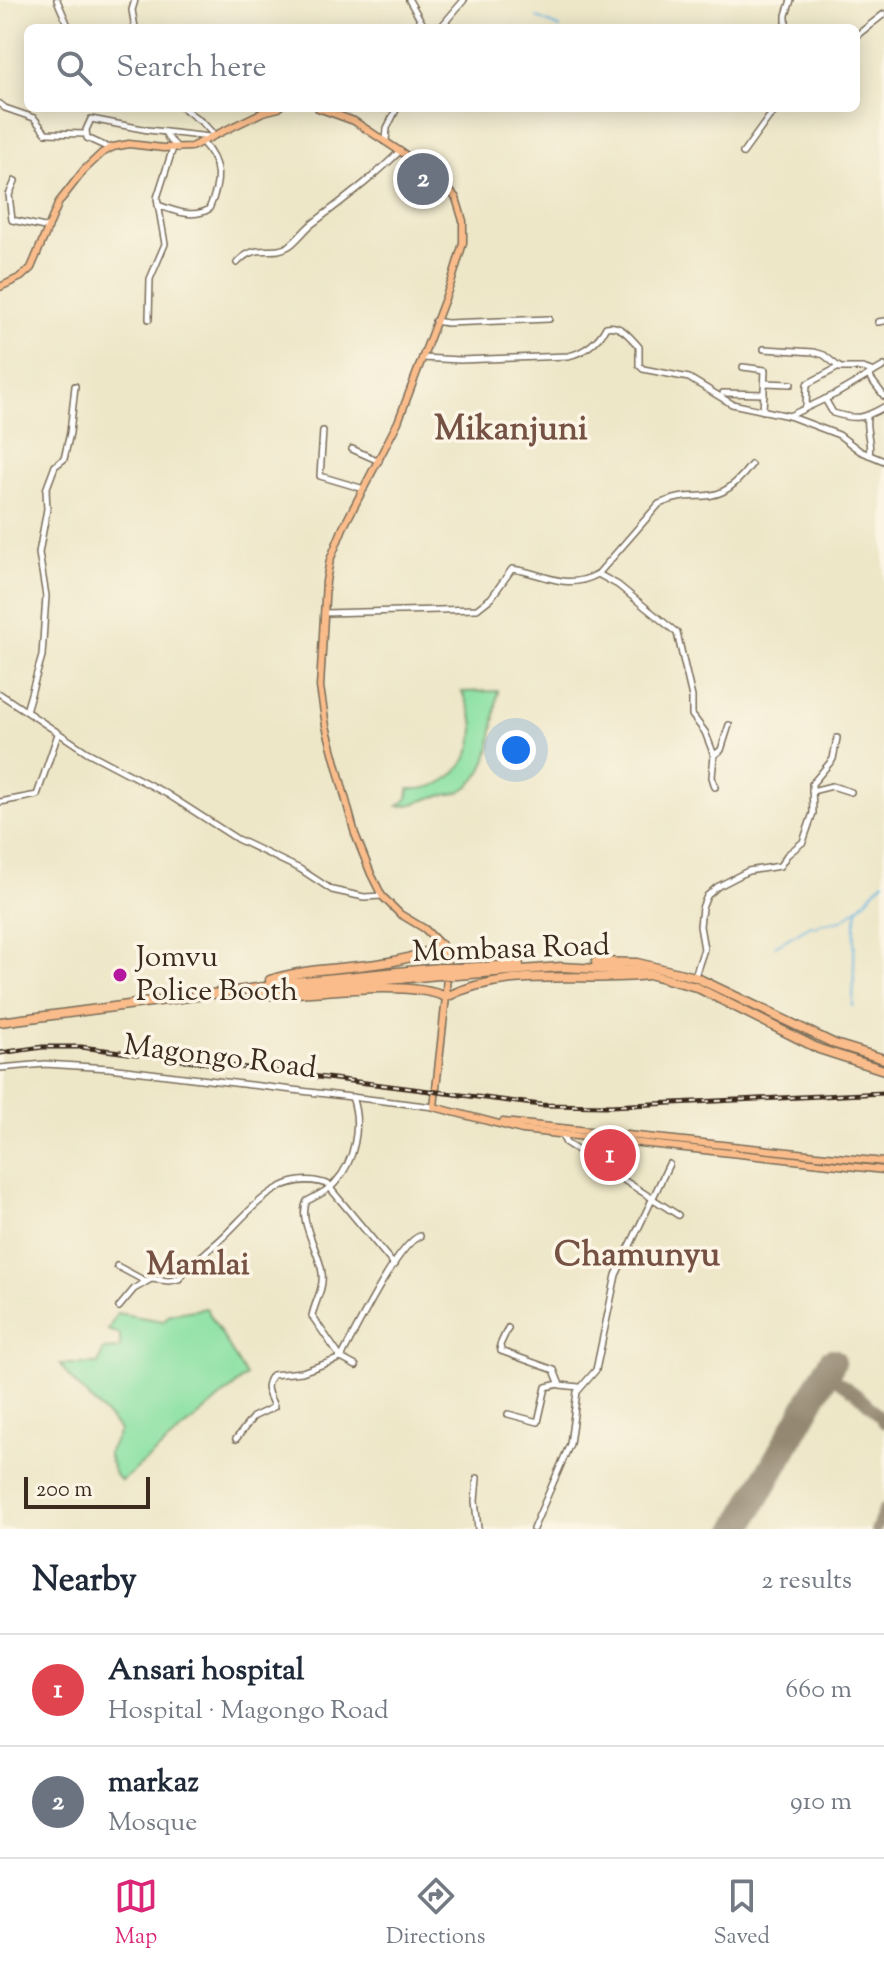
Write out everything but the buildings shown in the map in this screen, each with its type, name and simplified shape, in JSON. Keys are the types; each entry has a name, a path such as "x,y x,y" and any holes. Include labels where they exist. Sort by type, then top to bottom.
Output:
{"highway":[{"path":"251,989 290,974 378,963 429,951 441,945"},
{"name":"Mombasa Road","path":"528,967 591,962 637,963 695,977 835,1044 884,1059"},
{"name":"Mombasa Road","path":"0,1022 273,984 439,968 608,968 653,975 696,987 819,1049 884,1070"},
{"path":"251,989 271,995 404,988 446,997 513,980 653,975"}],"main road":[{"path":"0,287 21,277 31,268 66,192 90,163 109,148 129,144 191,147 263,112"},
{"path":"330,112 349,118 436,175 456,198 462,217 463,246 398,422 333,552 326,581 320,687 323,714 355,834 382,896 400,914 425,929 441,945 447,960 434,1107"},
{"name":"Magongo Road","path":"434,1107 522,1130 884,1170"},
{"name":"Magongo Road","path":"484,1120 884,1162"}],"street":[{"path":"57,0 67,24"},
{"path":"134,24 132,10 135,0"},
{"path":"409,0 423,24"},
{"path":"442,24 464,0"},
{"path":"786,24 791,0"},
{"path":"860,33 884,14"},
{"path":"0,104 34,118 46,133 86,134"},
{"path":"188,112 203,123 212,136"},
{"path":"386,141 387,128 395,112"},
{"path":"743,153 775,112"},
{"path":"86,134 94,118 165,132 212,136"},
{"path":"149,319 150,279 165,244 157,205 175,148 165,132"},
{"path":"86,134 109,148"},
{"path":"157,205 186,213 202,213 209,209 218,172 215,157 202,142"},
{"path":"237,263 253,250 290,245 311,224 356,192 400,151"},
{"path":"15,181 9,195 12,220 49,228"},
{"path":"435,321 549,319"},
{"path":"421,358 460,360 568,356 582,352 606,327 614,326 639,347 640,367 689,378 724,401 789,416 843,436 860,451 884,461"},
{"path":"764,349 817,353 839,367 863,368 871,374 884,396"},
{"path":"789,416 884,366"},
{"path":"743,367 763,369 763,411"},
{"path":"806,407 807,384 839,367"},
{"path":"765,383 791,384"},
{"path":"26,711 42,656 46,596 39,553 47,509 46,490 55,466 64,459 75,386"},
{"path":"723,393 764,394"},
{"path":"825,399 834,414 860,419 884,407"},
{"path":"867,417 866,432 871,445 869,455"},
{"path":"323,431 320,476 365,489"},
{"path":"352,449 379,461"},
{"path":"324,613 477,609 491,598 512,569 553,581 584,581 598,574 659,504 673,499 725,493 751,465"},
{"path":"598,574 618,585 677,633 692,697 692,715 705,732 714,755 712,777 715,787"},
{"path":"0,694 58,734 167,794 237,839 300,869 332,890 364,897 382,896"},
{"path":"714,755 721,750 729,725"},
{"path":"0,802 37,795 58,734"},
{"path":"695,977 705,947 700,926 707,896 717,887 748,871 782,864 804,840 813,813 813,782 835,754 837,738"},
{"path":"812,791 832,786 851,792"},
{"name":"Magongo Road","path":"0,1068 45,1064 109,1068 434,1107"},
{"path":"352,1096 357,1138 345,1167 331,1187 307,1201 303,1213 323,1277 312,1316 341,1358 356,1366"},
{"path":"560,1133 566,1143 678,1215"},
{"path":"533,1529 570,1444 579,1387 596,1370 616,1275 669,1164"},
{"path":"119,1307 134,1289 146,1281 179,1279 250,1208 280,1187 308,1178 331,1187 394,1265"},
{"path":"236,1439 253,1417 273,1409 266,1393 272,1375 302,1372 341,1358 394,1265 408,1244 420,1236"},
{"path":"117,1266 146,1281"},
{"path":"508,1328 500,1349 554,1370 559,1384"},
{"path":"508,1414 538,1422 546,1387 559,1384 579,1387"},
{"path":"477,1478 475,1501 478,1529"}],"green space":[{"path":"498,691 490,747 480,774 456,793 398,806 407,799 409,789 434,786 463,764 473,741 474,723 462,692"},
{"path":"206,1308 246,1376 122,1481 115,1475 108,1453 120,1430 60,1364 98,1364 103,1350 120,1349 120,1335 108,1330 117,1313 163,1321 170,1314"}],"waterway":[{"path":"537,17 552,24"},
{"path":"853,1006 855,924 859,907 884,881"},
{"path":"775,946 811,925 817,927 842,920 858,908"}],"taxiway":[{"path":"826,1374 858,1395 884,1423"},
{"path":"876,1529 884,1509"}],"runway":[{"path":"738,1529 832,1362"}],"railway":[{"path":"0,1053 43,1047 81,1047 541,1105 610,1106 884,1093"}],"place":[{"name":"markaz","path":"423,179"},
{"name":"Jomvu Police Booth","path":"120,975"},
{"name":"Ansari hospital","path":"610,1155"}],"district":[{"name":"Mikanjuni","path":"511,430"},
{"name":"Chamunyu","path":"637,1256"},
{"name":"Mamlai","path":"198,1266"}]}
